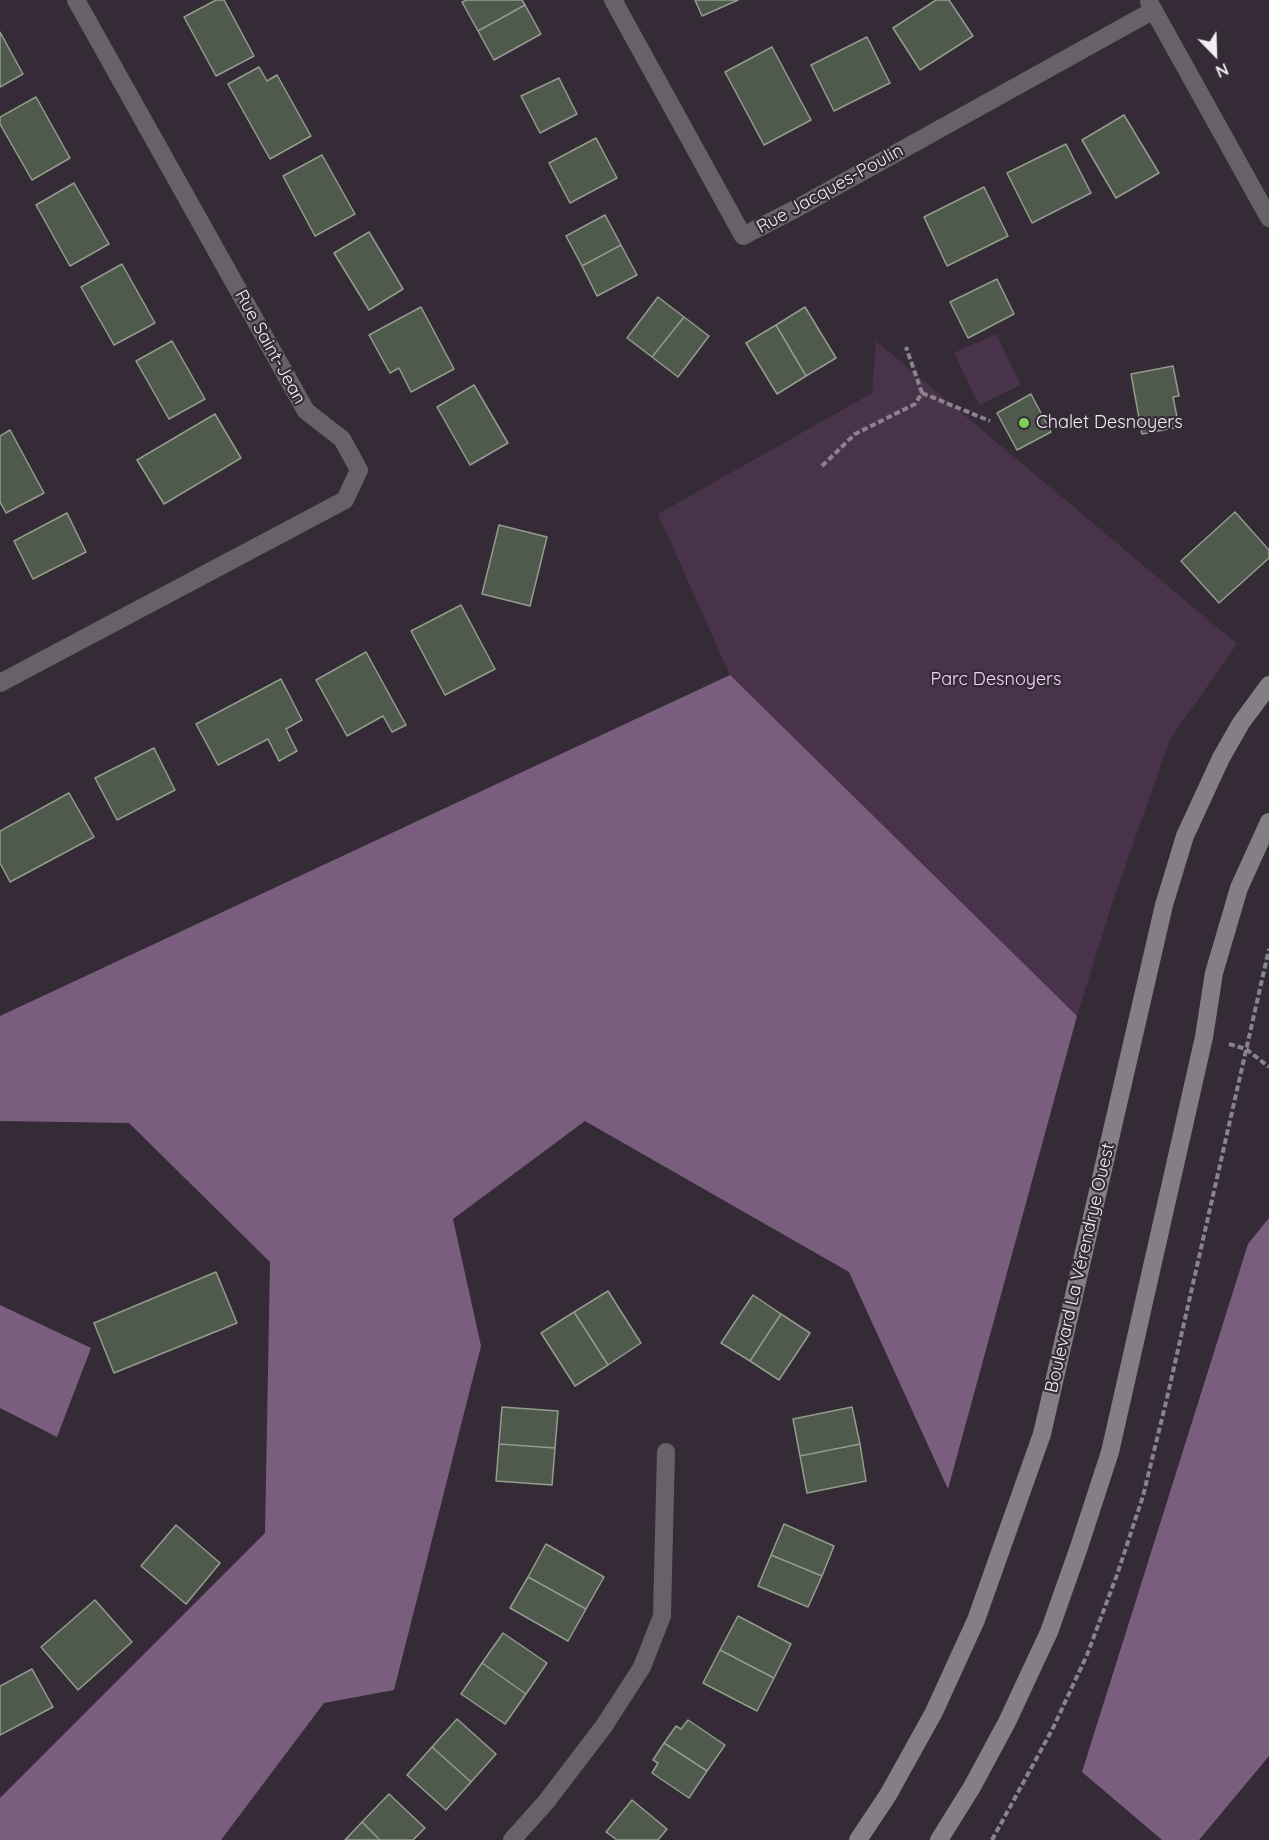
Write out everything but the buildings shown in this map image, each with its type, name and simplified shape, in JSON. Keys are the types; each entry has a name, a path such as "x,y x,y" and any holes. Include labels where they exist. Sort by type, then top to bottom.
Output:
{"main road":[{"name":"Boulevard La Vérendrye Ouest","path":"858,1840 888,1795 934,1712 976,1620 1012,1523 1042,1434 1164,905 1182,846 1221,758 1241,723 1269,685"},
{"path":"939,1840 972,1787 1049,1632 1110,1452 1204,1037 1214,973 1239,888 1269,822"}],"street":[{"name":"Rue Saint-Jean","path":"0,683 345,500 359,471 342,439 306,411 76,0"},
{"name":"Rue Jacques-Poulin","path":"613,0 743,236 799,207 1151,5"},
{"path":"1151,5 1262,188 1269,218"},
{"path":"512,1840 546,1802 604,1726 642,1667 662,1617 666,1452"}],"path":[{"path":"906,347 922,393 990,421"},
{"path":"822,466 855,434 915,404 922,393"},
{"path":"992,1840 1053,1728 1087,1655 1143,1496 1269,949"},
{"path":"1204,1037 1246,1049 1269,1067"}],"green space":[{"path":"996,334 1021,385 979,405 954,353"},
{"name":"Parc Desnoyers","path":"876,341 1237,644 1170,739 1112,904 1077,1016 730,675 658,514 872,393"}],"shaded area":[{"path":"730,675 1077,1016 948,1489 849,1272 585,1121 453,1219 481,1346 394,1690 324,1703 221,1840 0,1840 0,1798 265,1533 270,1262 129,1123 0,1121 0,1016"},
{"path":"1269,1218 1269,1756 1199,1840 1162,1840 1082,1772 1248,1244"},
{"path":"0,1305 91,1348 57,1437 0,1408"}],"place":[{"name":"Chalet Desnoyers","path":"1024,423"}]}
